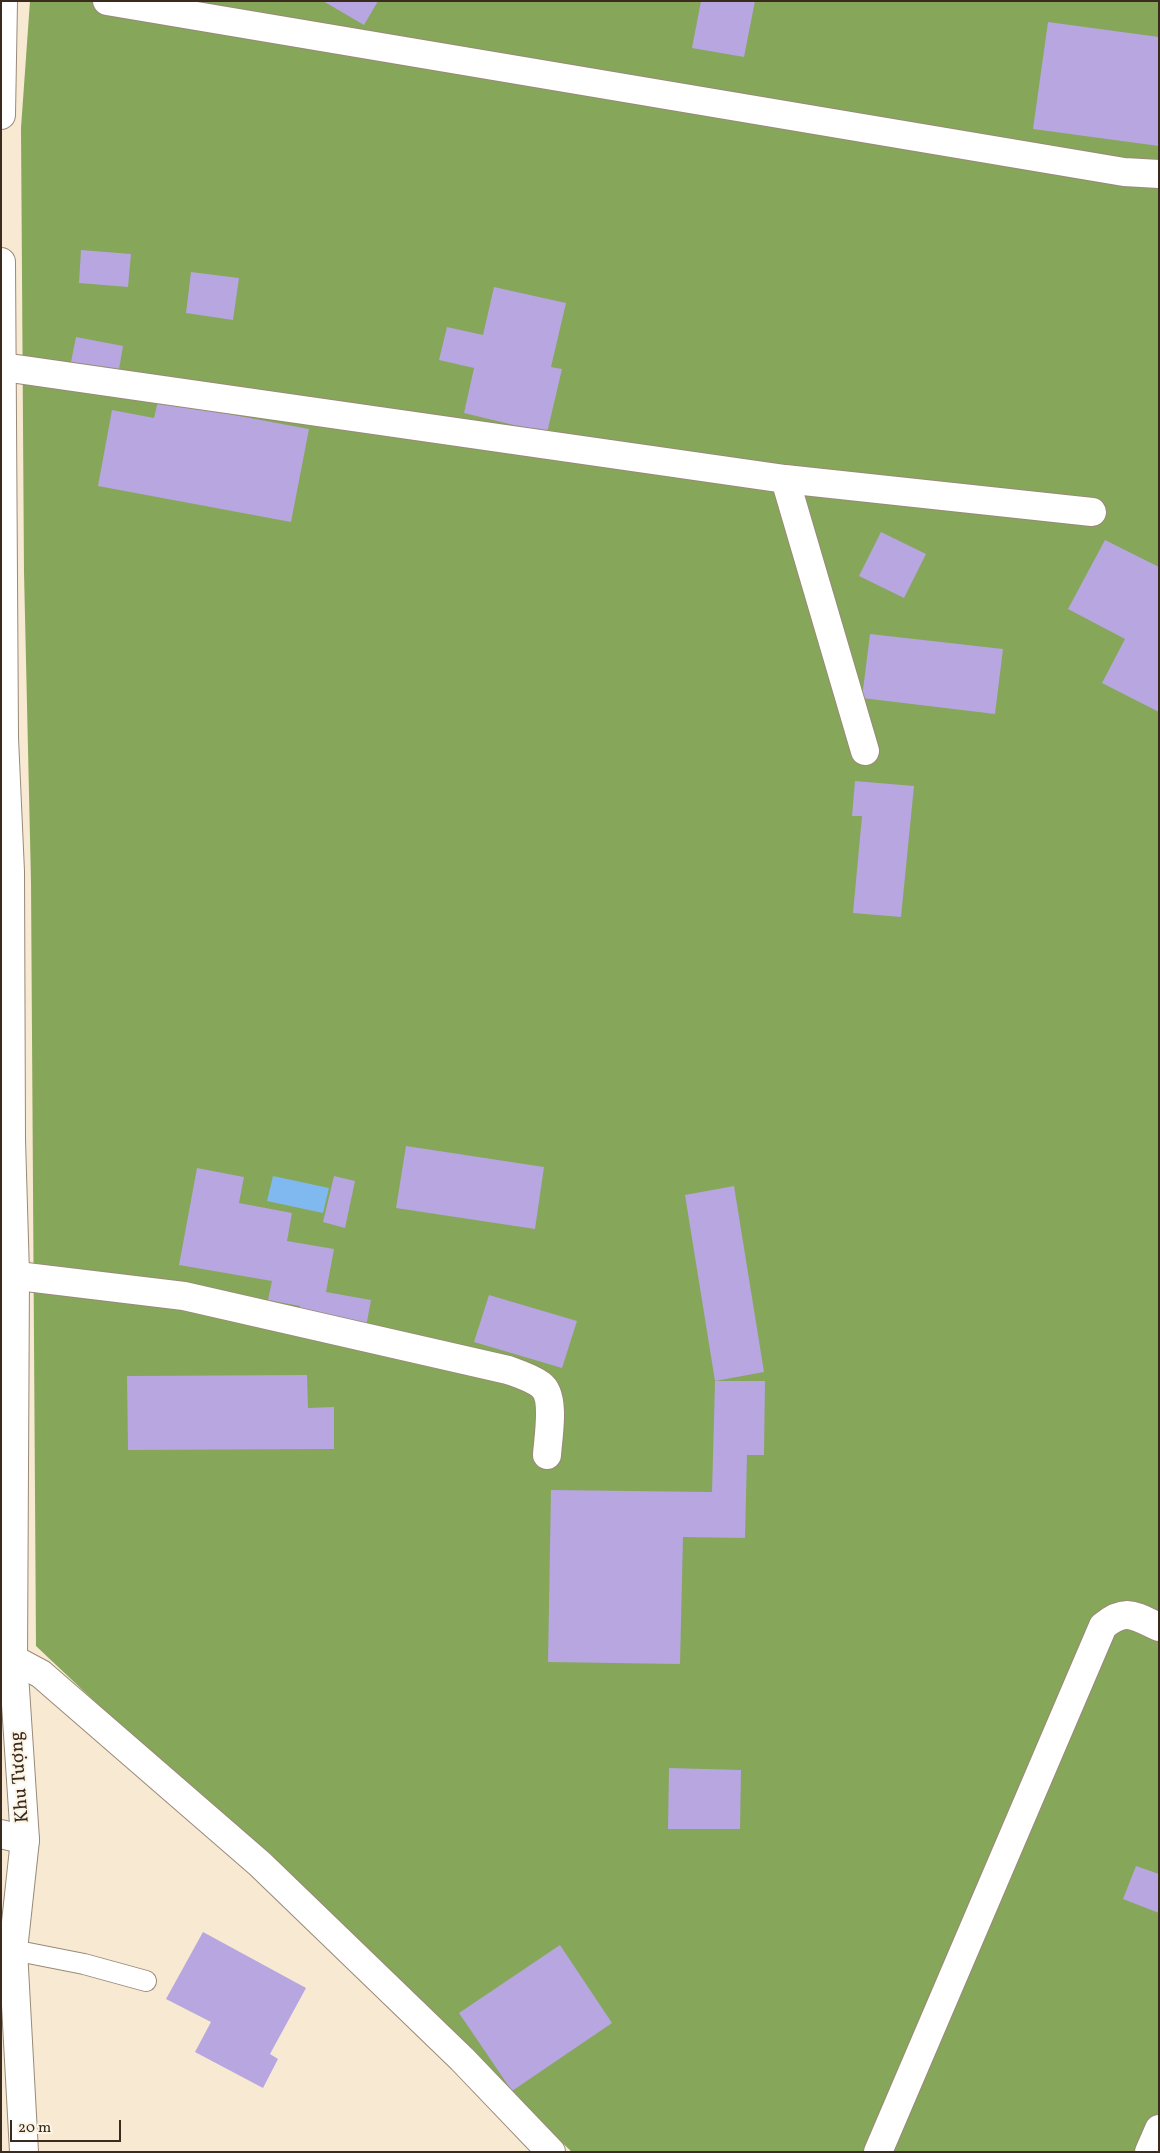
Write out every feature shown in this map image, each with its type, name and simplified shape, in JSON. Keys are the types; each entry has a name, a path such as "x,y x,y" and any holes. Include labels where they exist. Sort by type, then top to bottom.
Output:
{"street":[{"path":"1,115 3,1"},
{"path":"107,1 1124,172 1159,174"},
{"name":"Khu Tượng","path":"1,262 3,367 2,738 11,1140 8,1274 13,1659 13,1950 9,2000 24,2152"},
{"path":"3,367 785,479 1092,512"},
{"path":"785,479 865,751"},
{"path":"8,1274 184,1296 508,1370 542,1386 547,1393 550,1404 547,1455"},
{"path":"878,2152 1103,1626 1115,1616 1128,1614 1159,1627"},
{"path":"13,1659 41,1674 260,1864 462,2059 551,2152"},
{"path":"1149,2152 1159,2129"}],"lane":[{"path":"13,1950 84,1964 146,1982"}],"green space":[{"path":"30,1 1159,1 1159,2152 572,2152 36,1646 31,882 24,572 21,128"}],"water":[{"path":"273,1176 329,1188 323,1213 267,1201"}],"building":[{"path":"323,1 378,1 364,25"},
{"path":"701,1 755,1 744,57 692,48"},
{"path":"1048,22 1159,37 1159,146 1033,129"},
{"path":"81,250 131,254 128,287 79,283"},
{"path":"191,272 239,278 233,320 186,313"},
{"path":"494,287 566,303 551,367 562,369 547,433 464,413 474,368 439,360 447,327 483,335"},
{"path":"76,337 123,346 118,375 70,367"},
{"path":"158,401 309,429 291,522 98,486 112,410 154,418"},
{"path":"881,532 926,554 904,598 859,576"},
{"path":"1105,540 1159,567 1159,712 1102,683 1125,639 1068,609"},
{"path":"870,634 1003,649 995,714 862,698"},
{"path":"855,781 914,786 901,917 853,913 862,816 852,816"},
{"path":"406,1146 544,1167 535,1229 396,1208"},
{"path":"197,1168 244,1177 239,1203 292,1213 287,1241 334,1249 326,1292 371,1300 366,1327 299,1315 300,1306 268,1300 272,1281 179,1265"},
{"path":"334,1176 355,1181 345,1228 323,1222"},
{"path":"734,1186 764,1372 715,1381 685,1195"},
{"path":"489,1295 577,1321 562,1368 474,1342"},
{"path":"307,1375 308,1408 334,1407 334,1449 128,1450 127,1376"},
{"path":"715,1381 765,1381 764,1455 747,1455 745,1538 683,1537 680,1664 548,1662 551,1490 712,1492"},
{"path":"669,1768 741,1770 740,1829 668,1829"},
{"path":"1136,1866 1159,1874 1159,1913 1123,1899"},
{"path":"203,1932 306,1988 270,2054 278,2059 263,2088 195,2052 211,2022 166,1999"},
{"path":"560,1945 612,2023 512,2091 459,2013"}]}
